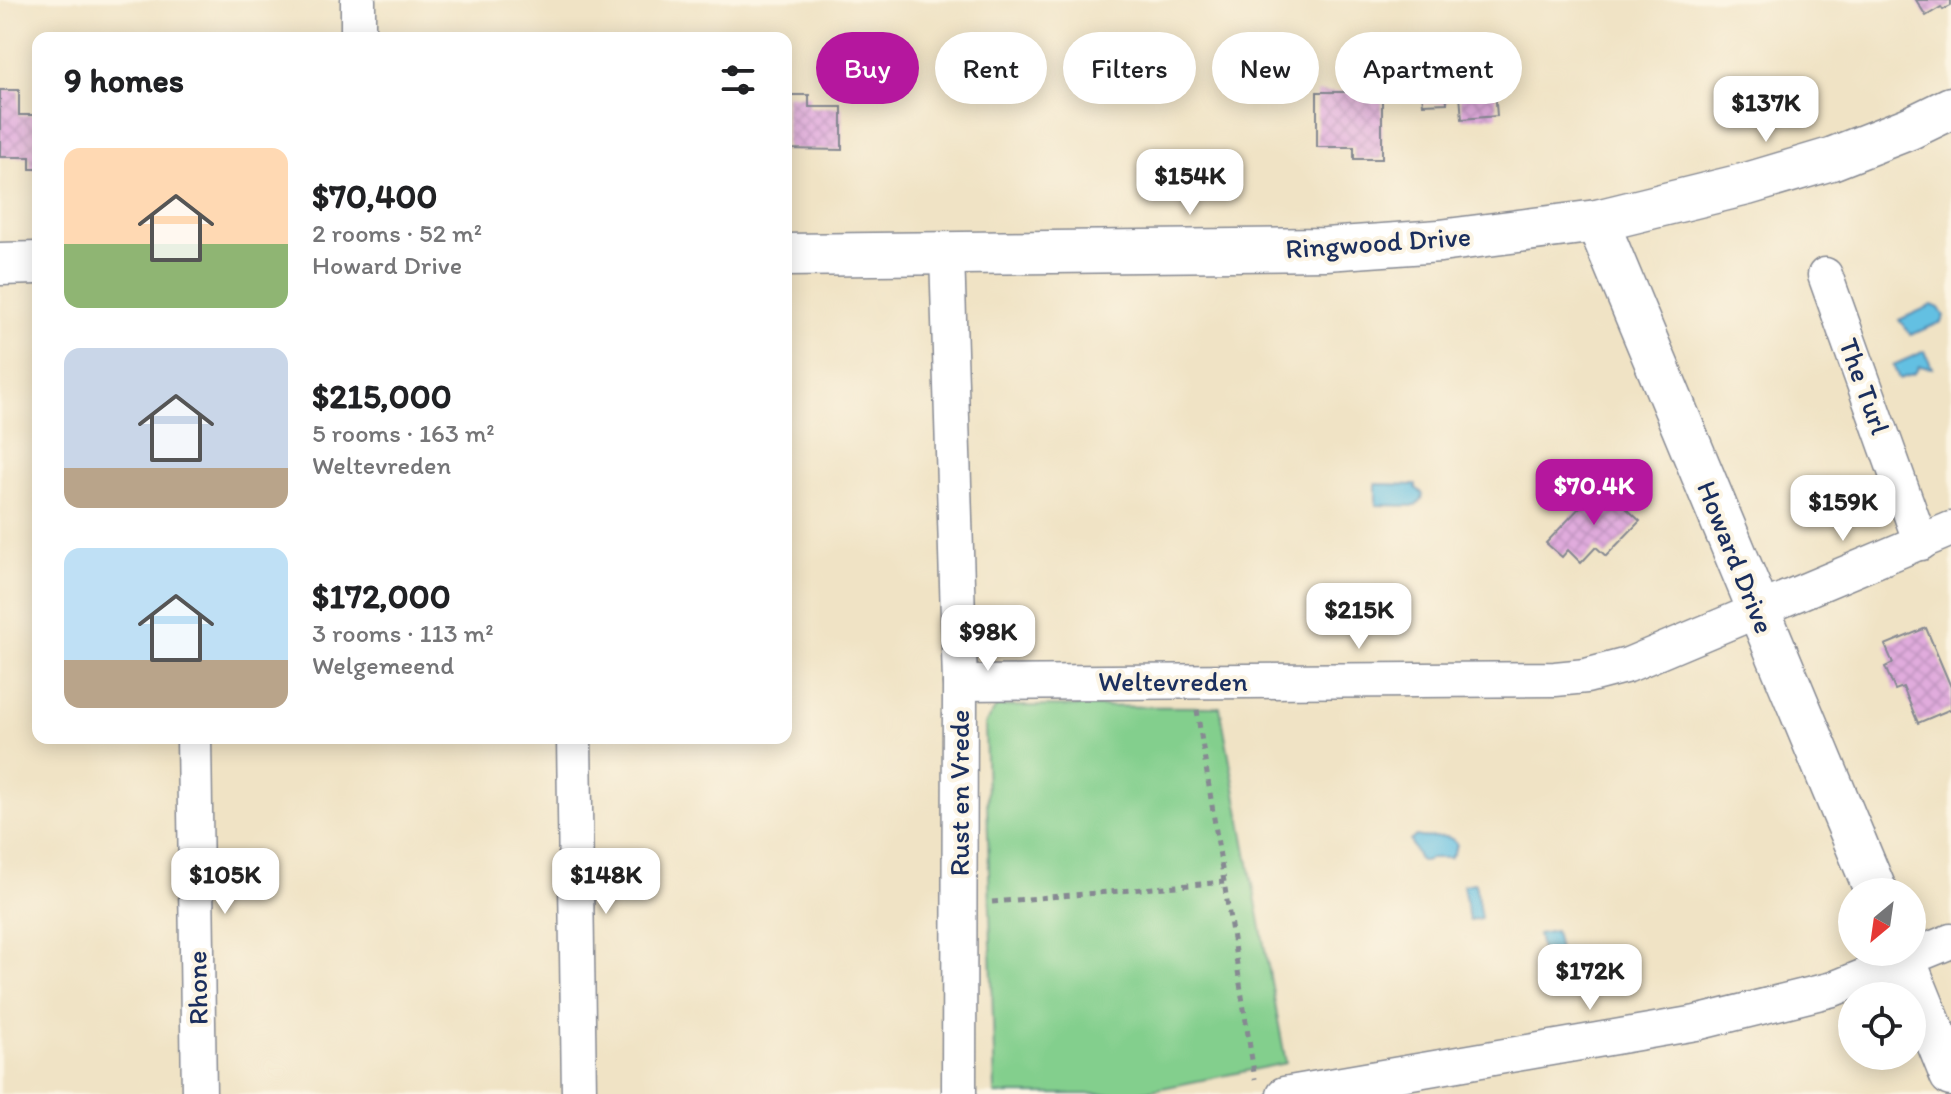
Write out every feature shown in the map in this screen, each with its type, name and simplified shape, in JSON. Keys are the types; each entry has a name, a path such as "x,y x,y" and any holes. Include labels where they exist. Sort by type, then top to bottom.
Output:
{"street":[{"path":"358,0 358,32"},
{"name":"Ringwood Drive","path":"792,255 1326,249 1440,241 1597,221 1747,184 1831,159 1951,108"},
{"name":"Howard Drive","path":"1597,221 1870,878"},
{"name":"Rust en Vrede","path":"947,253 960,683 959,1094"},
{"path":"0,264 32,263"},
{"name":"The Turl","path":"1825,275 1936,536"},
{"name":"Weltevreden","path":"960,683 1555,679 1586,676 1628,665 1936,536"},
{"name":"Rhone","path":"194,744 199,1094"},
{"path":"574,744 579,1094"},
{"path":"1926,949 1951,941"},
{"path":"1269,1086 1696,1023 1833,989 1882,966"},
{"path":"1907,966 1951,1075"}],"path":[{"path":"1192,681 1224,882 1269,1086"},
{"path":"959,905 1224,882"}],"green space":[{"path":"997,706 1220,707 1286,1063 1133,1094 995,1094 985,724"}],"water":[{"path":"1932,305 1939,308 1944,316 1941,322 1911,335 1899,320"},
{"path":"1925,351 1932,368 1919,366 1915,373 1899,379 1893,365"},
{"path":"1376,484 1416,485 1423,494 1422,499 1416,506 1376,505"},
{"path":"1416,836 1449,838 1457,845 1449,858 1432,858 1425,862 1419,860 1410,841"},
{"path":"1475,883 1481,918 1469,920 1463,885"},
{"path":"1555,931 1562,966 1545,969 1538,934"}],"building":[{"path":"1916,0 1951,0 1951,6 1943,10 1941,7 1926,16"},
{"path":"0,90 19,90 19,115 32,115 32,169 30,157 0,157"},
{"path":"1319,92 1335,92 1335,104 1382,104 1382,159 1354,159 1354,147 1317,147"},
{"path":"792,95 809,95 809,107 842,107 842,150 792,149"},
{"path":"1461,104 1496,104 1497,116 1462,119"},
{"path":"1601,485 1640,521 1606,556 1596,547 1581,563 1568,550 1562,557 1546,543"},
{"path":"1926,628 1951,687 1951,709 1918,723 1903,687 1895,690 1885,667 1893,663 1885,645"}]}
